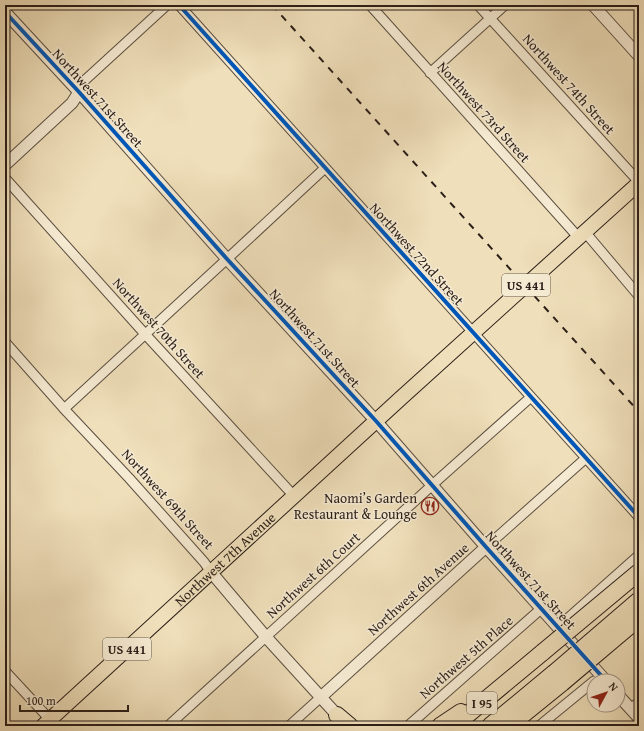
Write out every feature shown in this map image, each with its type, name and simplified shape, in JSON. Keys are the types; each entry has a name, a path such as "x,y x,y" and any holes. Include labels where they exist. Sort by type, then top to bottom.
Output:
{"highway":[{"name":"I 95","path":"510,725 552,667 639,572"},
{"path":"490,726 639,583"},
{"path":"467,726 552,667 639,600"},
{"name":"I 95","path":"454,726 510,679 552,667 639,618"},
{"path":"440,726 510,679"},
{"path":"340,721 350,726"}],"main road":[{"name":"Northwest 7th Avenue","path":"49,724 211,572 639,183"}],"street":[{"path":"5,165 72,103 84,81 167,5"},
{"name":"Northwest 72nd Street","path":"179,5 639,517"},
{"name":"Northwest 73rd Street","path":"370,5 430,73 639,296"},
{"name":"Northwest 74th Street","path":"478,5 639,183"},
{"path":"430,73 505,5"},
{"path":"593,5 639,56"},
{"name":"Northwest 71st Street","path":"5,12 376,421 486,547 542,608 594,673"},
{"path":"64,409 325,168"},
{"name":"Northwest 70th Street","path":"5,178 145,334 294,496"},
{"name":"Northwest 69th Street","path":"5,342 204,562 266,637 321,697 340,721"},
{"name":"Northwest 6th Court","path":"168,726 432,485 532,397"},
{"name":"Northwest 6th Avenue","path":"289,726 586,458"},
{"path":"558,627 639,555"},
{"name":"Northwest 5th Place","path":"411,724 542,608"},
{"path":"5,671 49,724"},
{"path":"539,726 586,690"},
{"path":"626,700 635,706 639,718"},
{"path":"340,721 357,726"}],"railway":[{"path":"272,5 639,412"}],"cycle path":[{"path":"179,5 639,517"},
{"path":"5,12 79,92 227,259 376,421 599,673"}],"place":[{"name":"Naomi’s Garden Restaurant & Lounge","path":"430,506"}]}
